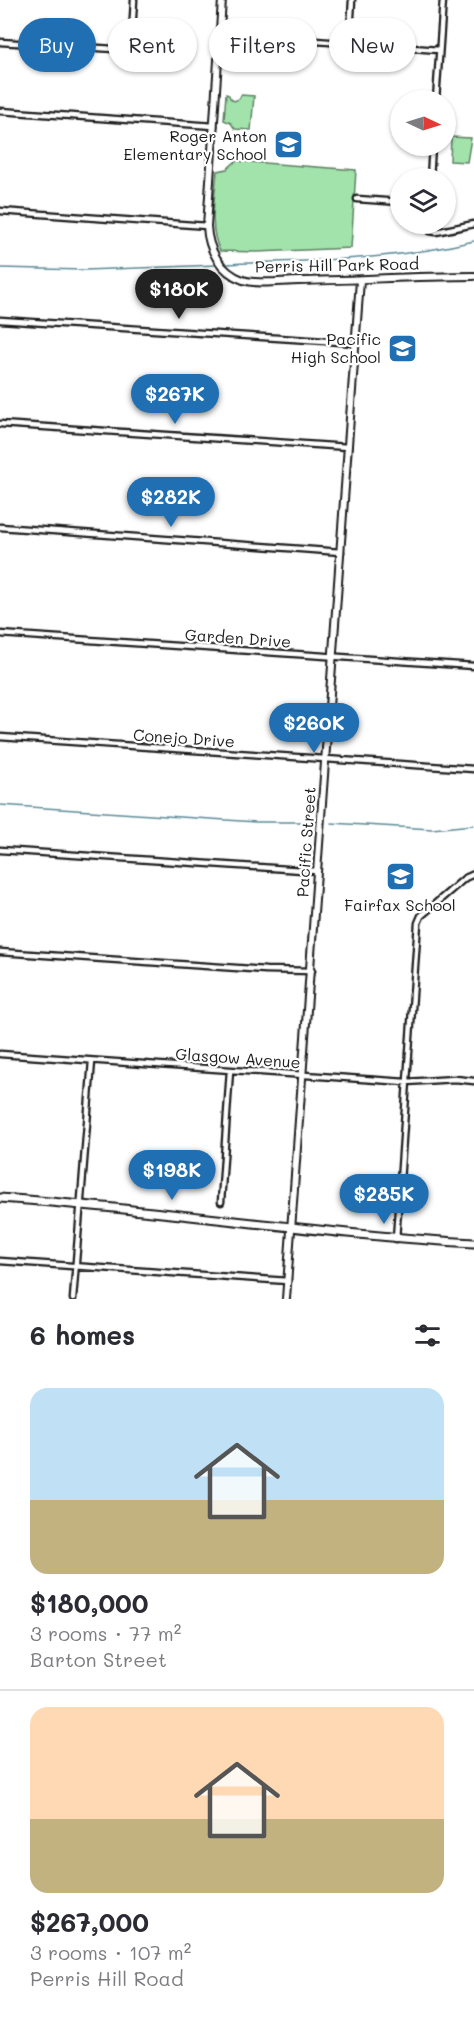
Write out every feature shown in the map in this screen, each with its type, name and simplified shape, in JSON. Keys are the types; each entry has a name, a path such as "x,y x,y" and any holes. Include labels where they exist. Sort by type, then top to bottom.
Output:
{"main road":[{"path":"0,1198 80,1204 396,1239 474,1244"}],"street":[{"path":"0,42 131,50 134,0"},
{"path":"351,18 352,0"},
{"path":"437,90 443,0"},
{"path":"219,1 219,18"},
{"path":"317,41 440,50"},
{"path":"0,211 207,226 217,72"},
{"path":"0,111 214,126"},
{"path":"357,199 390,201"},
{"path":"456,228 474,224"},
{"name":"Perris Hill Park Road","path":"207,226 208,240 214,255 233,275 249,281 474,276"},
{"name":"Pacific Street","path":"286,1299 312,971 317,871 360,280"},
{"path":"0,320 356,343"},
{"path":"0,424 348,447"},
{"path":"0,527 340,552"},
{"name":"Garden Drive","path":"0,634 474,666"},
{"name":"Conejo Drive","path":"0,737 474,769"},
{"path":"0,850 317,871"},
{"path":"396,1239 418,923 421,916 465,878 474,874"},
{"path":"0,952 249,969 312,971"},
{"name":"Glasgow Avenue","path":"0,1054 406,1082 455,1079 474,1081"},
{"path":"73,1299 92,1061"},
{"path":"221,1202 230,1070"},
{"path":"0,1261 288,1281"}],"green space":[{"path":"226,94 234,101 241,95 254,96 251,130 235,129 231,123 224,120"},
{"path":"456,137 471,138 467,162 450,161 450,156 456,156"},
{"path":"236,161 356,170 351,248 257,252 220,251 213,222 217,171 227,169"}],"waterway":[{"path":"225,264 381,256 443,248 474,241"},
{"path":"0,268 85,270 217,265"},
{"path":"0,805 256,822 313,822"},
{"path":"331,823 432,829 473,825"}],"place":[{"name":"Roger Anton Elementary School","path":"288,145"},
{"name":"Pacific High School","path":"402,348"},
{"name":"Fairfax School","path":"400,877"}]}
